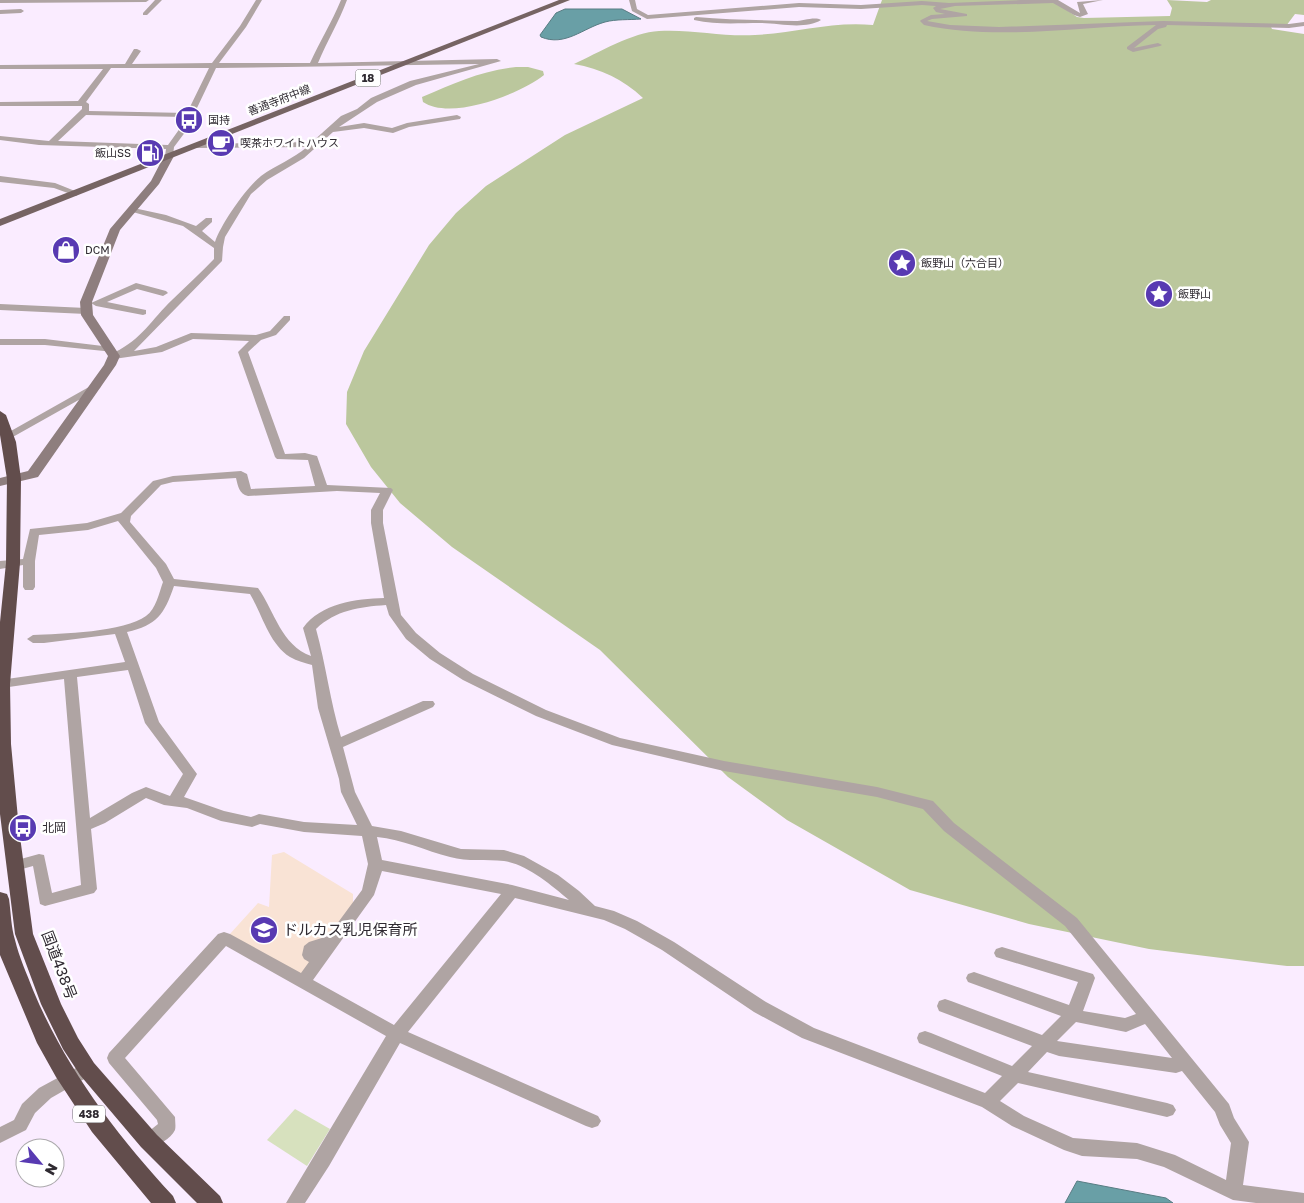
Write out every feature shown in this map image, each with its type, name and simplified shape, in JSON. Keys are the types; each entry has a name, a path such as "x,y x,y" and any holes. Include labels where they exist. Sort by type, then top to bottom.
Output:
{"highway":[{"name":"国道438号","path":"0,415 7,436 7,564 1,685 3,744 24,934 51,1004 70,1043 87,1069 149,1141 212,1203"},
{"name":"438","path":"0,899 5,940 31,1012 67,1080 92,1119 126,1161 165,1203"}],"main road":[{"name":"善通寺府中線","path":"0,223 76,193 170,151 196,146 566,0"}],"street":[{"path":"93,11 102,0"},
{"path":"0,1 146,0"},
{"path":"145,14 159,0"},
{"path":"7,481 34,474 110,365 113,353 93,325 90,305 112,235 155,182 214,65 243,27 259,0"},
{"path":"313,65 323,43 333,28 344,0"},
{"path":"632,0 634,10 647,17 799,5 861,7 922,3 1054,1 1059,2 1080,16 1085,14 1079,3 1100,0"},
{"path":"0,12 20,12 30,1"},
{"path":"952,4 936,8 938,11 965,15 931,17 923,21 938,26 1024,30 1178,23 1289,26 1304,24"},
{"path":"673,16 735,24 759,21 797,23 818,20"},
{"path":"1158,45 1133,50 1129,48 1156,27 1178,23"},
{"path":"127,66 137,51"},
{"path":"0,67 404,64 497,60 402,88 374,100 360,111 344,118 302,156 264,178 248,193 221,237 218,247 219,259 211,269 176,301 134,347 113,353"},
{"path":"81,103 109,66"},
{"path":"0,104 85,104 86,109 84,113 52,142"},
{"path":"84,113 188,115"},
{"path":"328,132 351,125 384,127 392,131 408,125 457,117"},
{"path":"0,138 17,142 52,142 170,151"},
{"path":"196,146 314,144"},
{"path":"0,179 55,186 76,193"},
{"path":"132,209 182,224 196,231 210,244 218,247"},
{"path":"182,224 193,215"},
{"path":"196,231 209,220"},
{"path":"90,305 136,286 164,293"},
{"path":"0,307 90,305 143,312"},
{"path":"0,342 45,342 113,353 158,350 177,344 191,336 257,338 273,333 287,318"},
{"path":"257,338 243,352 281,458 289,459 305,455 313,458 322,489"},
{"path":"7,436 96,386"},
{"path":"29,587 29,561 34,532 88,526 125,515 157,483 173,479 241,474 244,489 248,493 322,489 386,490 377,510 377,523 395,615 411,636 435,656 468,677 541,713 617,742 724,766 877,792 928,805 949,828 1071,922 1223,1109 1226,1120 1240,1142 1233,1192"},
{"path":"32,639 120,630 149,620 157,611 169,582 162,568 124,522 125,515"},
{"path":"7,564 29,561"},
{"path":"169,582 254,591 264,605 279,636 292,652 318,663"},
{"path":"303,982 320,960 313,958 310,950 315,946 335,940 370,890 376,864 368,832 348,792 346,779 325,708 318,663 309,628 320,616 335,609 348,605 391,601"},
{"path":"120,630 152,723 190,774 174,801"},
{"path":"1,685 133,664"},
{"path":"15,866 39,859 45,900 89,889 70,674"},
{"path":"335,745 428,704"},
{"path":"82,826 97,822 128,800 146,792 164,800 189,803 221,816 252,822 259,819 322,829 380,832 409,838 436,848 462,854 509,856 522,860 563,887 582,901 589,910"},
{"path":"376,864 512,890 589,910 632,925 668,946 760,1007 808,1033 988,1102 1018,1121 1070,1145 1082,1148 1137,1151 1168,1162 1233,1192 1304,1201"},
{"path":"294,1203 323,1160 396,1034 512,890"},
{"path":"149,1141 167,1127 166,1117 115,1058 224,938 396,1034 592,1121"},
{"path":"988,1102 1074,1014 1087,978 1002,953"},
{"path":"974,978 1085,1018 1126,1025 1148,1016"},
{"path":"944,1006 1059,1049 1176,1066"},
{"path":"925,1038 1027,1079 1167,1110"},
{"path":"0,1135 20,1125 28,1109 45,1093 87,1069"}],"shaded area":[{"path":"882,0 1052,0 1077,17 1084,18 1170,16 1172,8 1167,0 1207,2 1211,0 1304,0 1304,15 1295,14 1286,26 1270,25 1272,29 1304,34 1304,966 1287,966 1149,949 1029,924 910,890 787,820 728,777 600,650 452,547 400,503 371,467 346,424 347,392 364,351 429,245 456,213 486,186 565,135 643,98 628,85 611,76 574,64 616,44 649,32 671,31 755,35 828,26 873,25"},
{"path":"565,9 622,9 641,19 605,22 574,36 558,40 541,37 540,35 556,13"},
{"path":"528,67 543,71 544,75 519,90 485,103 450,108 435,107 423,102 422,97 457,82 491,71"},
{"path":"284,852 353,894 353,907 333,931 308,947 313,962 302,976 229,935 258,903 269,907 272,855"},
{"path":"295,1109 330,1129 307,1166 267,1140"},
{"path":"1077,1181 1166,1198 1173,1203 1065,1203"}],"place":[{"name":"国持","path":"189,120"},
{"name":"喫茶ホワイトハウス","path":"221,143"},
{"name":"飯山SS","path":"150,153"},
{"name":"DCM","path":"66,250"},
{"name":"飯野山（六合目）","path":"902,263"},
{"name":"飯野山","path":"1159,294"},
{"name":"北岡","path":"23,828"},
{"name":"ドルカス乳児保育所","path":"264,930"}]}
